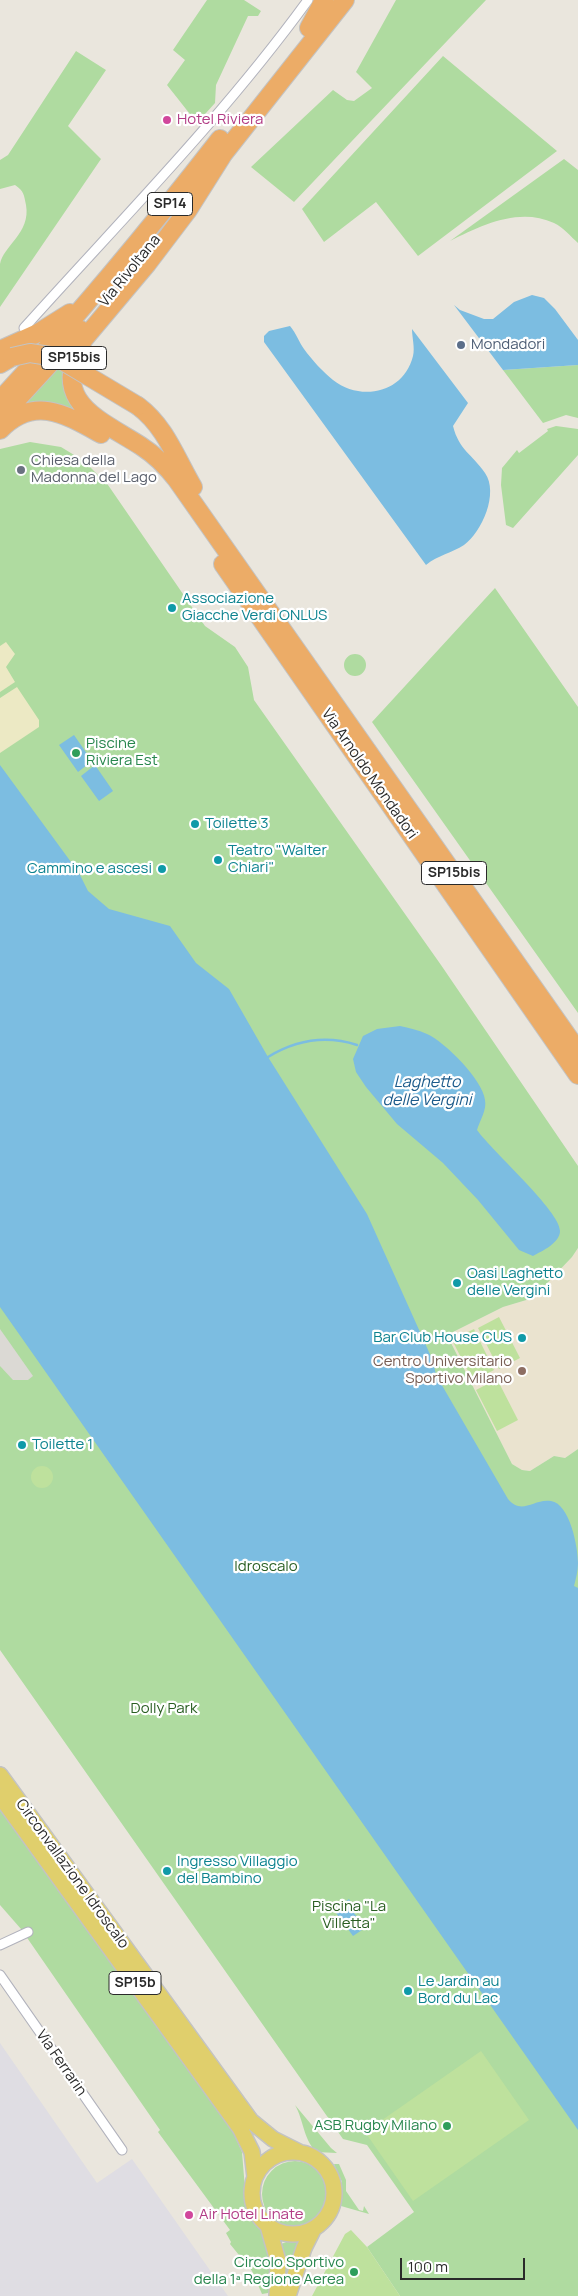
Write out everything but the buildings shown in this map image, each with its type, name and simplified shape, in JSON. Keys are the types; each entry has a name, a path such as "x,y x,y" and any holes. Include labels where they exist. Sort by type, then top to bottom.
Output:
{"highway":[{"name":"SP14","path":"317,26 324,0"},
{"name":"Via Rivoltana","path":"0,418 116,290 224,153 317,26 331,0"},
{"name":"Via Rivoltana","path":"0,400 62,333 140,241 317,26 345,0"},
{"path":"317,26 351,0"},
{"name":"SP15bis","path":"224,153 188,210 147,264 86,335 75,356 72,380 78,398 89,414 149,451 167,468 225,546"},
{"name":"SP14","path":"3,355 64,318 116,260 140,241"},
{"path":"3,355 24,328"},
{"name":"SP15bis","path":"3,355 30,353 56,357 153,417 212,515 225,546"},
{"name":"Via Arnoldo Mondadori","path":"0,430 15,417 36,410 57,412 74,419 142,460 171,489 578,1075"},
{"name":"Via Arnoldo Mondadori","path":"225,546 578,1050"}],"main road":[{"name":"Circonvallazione Idroscalo","path":"0,1775 251,2121 274,2139 299,2152"},
{"name":"Circonvallazione Idroscalo","path":"0,1796 240,2128 252,2152 255,2177"},
{"path":"255,2177 266,2162 274,2157 282,2153 299,2152"},
{"name":"SP15b","path":"288,2296 304,2248 314,2228 327,2217 335,2191 325,2166 318,2160 299,2152"},
{"name":"SP15b","path":"255,2177 253,2200 258,2214 268,2226 278,2262 277,2296"},
{"path":"268,2226 291,2234 299,2234 314,2228"}],"street":[{"path":"24,328 227,103 285,32 308,0"},
{"path":"0,1945 28,1932"},
{"name":"Via Ferrarin","path":"0,1976 122,2150"}],"shaded area":[{"name":"Centro Universitario Sportivo Milano","path":"578,1248 578,1449 565,1458 554,1456 530,1471 522,1470 512,1464 447,1335 503,1307 533,1298 572,1257"},
{"path":"0,1329 33,1376 28,1380 13,1380 0,1366"},
{"path":"0,2043 97,2183 132,2159 228,2296 0,2296"}],"green space":[{"path":"207,0 244,0 261,11 258,16 248,16 216,85 215,103 197,123 167,85 185,60 173,50"},
{"path":"396,0 486,0 294,202 251,167 333,90 347,100 354,101 372,88 356,72"},
{"path":"76,51 106,70 68,126 101,159 0,307 0,264 2,257 21,231 26,215 26,205 23,194 15,185 0,189 0,160 8,155"},
{"path":"443,56 557,151 418,256 376,202 324,242 302,209"},
{"path":"564,159 578,170 578,243 554,223 527,217 514,217 488,224 450,241"},
{"path":"578,365 578,418 566,415 543,423 503,370"},
{"path":"56,366 62,368 88,417 17,411"},
{"path":"556,426 578,429 578,455 513,528 506,525 501,485 502,468 517,450 519,453 548,431 547,429"},
{"name":"Idroscalo","path":"30,442 61,447 84,461 108,485 205,626 235,647 248,667 254,700 441,965 578,1166 578,1248 572,1257 533,1298 503,1307 447,1335 512,1464 522,1470 530,1471 554,1456 565,1458 578,1449 578,2296 400,2296 367,2247 414,2212 367,2145 343,2139 0,1650 0,449"},
{"path":"495,588 578,707 578,1013 372,722"},
{"path":"355,654 363,657 366,665 363,673 355,676 347,673 344,665 347,657"},
{"path":"499,1317 520,1358 499,1369 478,1328"},
{"path":"474,1329 494,1370 473,1381 452,1340"},
{"path":"497,1379 518,1420 497,1431 476,1390"},
{"path":"42,1466 50,1469 53,1477 50,1485 42,1488 34,1485 31,1477 34,1469"},
{"path":"0,1809 233,2132 242,2152 245,2189 244,2203 252,2218 270,2240 273,2287 268,2293 262,2294 252,2271 230,2244 231,2242 226,2233 230,2230 158,2132 160,2130 21,1929 0,1905"},
{"name":"ASB Rugby Milano","path":"481,2051 529,2120 413,2201 365,2132"},
{"path":"295,2105 337,2153 316,2152 308,2141"},
{"path":"295,2161 308,2164 318,2171 325,2181 328,2194 325,2207 318,2217 308,2224 295,2227 282,2224 272,2217 265,2207 262,2194 265,2181 272,2171 282,2164"},
{"path":"334,2164 339,2164 346,2180 346,2191 359,2210 363,2211 364,2206 369,2214 341,2206 342,2182"},
{"name":"Circolo Sportivo della 1ª Regione Aerea","path":"351,2230 367,2247 400,2296 312,2296 345,2234"},
{"path":"289,2241 299,2243 284,2296 281,2244"}],"sand":[{"path":"6,642 15,654 6,667 15,682 0,692 0,646"},
{"path":"17,687 39,720 39,727 0,753 0,698"}],"water":[{"path":"532,295 544,298 555,309 578,340 578,365 503,370 454,305 460,310 484,319 493,319 514,302"},
{"path":"290,326 307,353 329,377 344,387 368,392 391,386 408,369 414,353 412,329 468,403 453,426 462,446 485,473 489,481 490,491 486,512 477,531 464,545 426,565 264,342 264,336 269,331"},
{"name":"Piscine Riviera Est","path":"74,735 92,761 78,772 59,745"},
{"name":"Idroscalo","path":"0,765 79,873 88,891 109,909 170,926 196,963 229,989 268,1057 367,1214 433,1361 436,1375 508,1499 518,1506 545,1501 558,1504 572,1527 578,1563 574,1586 578,1588 578,2130 0,1307"},
{"name":"Piscine Riviera Est","path":"95,765 113,791 99,801 81,776"},
{"name":"Laghetto delle Vergini","path":"400,1026 420,1031 435,1038 471,1072 483,1092 485,1100 484,1111 477,1130 550,1210 560,1231 554,1243 533,1256 519,1250 478,1200 443,1163 397,1124 366,1087 356,1072 353,1059 363,1036 377,1029"},
{"path":"349,1899 353,1906 351,1909 365,1928 353,1936 334,1910"}],"waterway":[{"path":"268,1057 289,1047 311,1041 334,1040 357,1045"}],"place":[{"name":"Hotel Riviera","path":"167,120"},
{"name":"Mondadori","path":"461,345"},
{"name":"Chiesa della Madonna del Lago","path":"21,470"},
{"name":"Associazione Giacche Verdi ONLUS","path":"172,608"},
{"name":"Piscine Riviera Est","path":"76,753"},
{"name":"Toilette 3","path":"195,824"},
{"name":"Teatro \"Walter Chiari\"","path":"218,860"},
{"name":"Cammino e ascesi","path":"162,869"},
{"name":"Oasi Laghetto delle Vergini","path":"457,1283"},
{"name":"Bar Club House CUS","path":"522,1338"},
{"name":"Centro Universitario Sportivo Milano","path":"522,1371"},
{"name":"Toilette 1","path":"22,1445"},
{"name":"Ingresso Villaggio del Bambino","path":"167,1871"},
{"name":"Le Jardin au Bord du Lac","path":"408,1991"},
{"name":"ASB Rugby Milano","path":"447,2126"},
{"name":"Air Hotel Linate","path":"189,2215"},
{"name":"Circolo Sportivo della 1ª Regione Aerea","path":"354,2272"}],"park label":[{"name":"Dolly Park","path":"164,1709"},
{"name":"Piscina \"La Villetta\"","path":"349,1916"}]}
